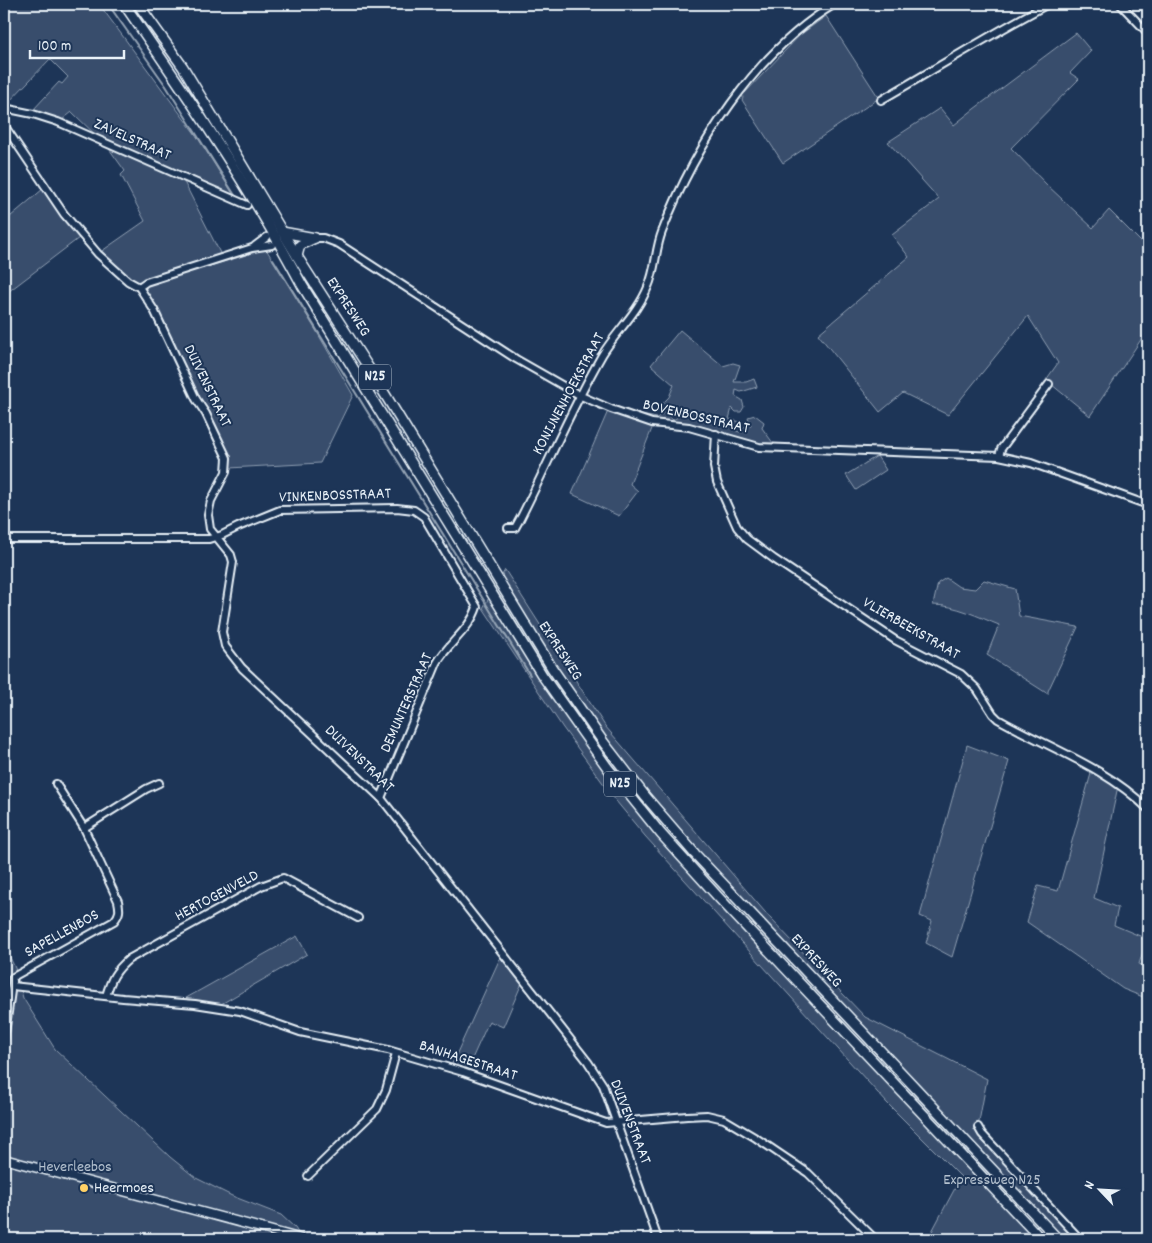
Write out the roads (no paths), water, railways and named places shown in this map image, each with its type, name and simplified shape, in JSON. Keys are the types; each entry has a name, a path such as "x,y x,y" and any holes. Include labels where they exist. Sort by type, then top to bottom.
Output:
{"highway":[{"name":"EXPRESWEG","path":"124,4 180,84 269,237 281,247 302,285 524,646 568,714 606,767 661,834 713,892 1040,1239"},
{"name":"EXPRESWEG","path":"138,4 182,67 282,232 372,373 534,640 610,751 670,826 729,891 1058,1239"},
{"path":"282,232 315,238"},
{"path":"269,237 281,247"},
{"path":"297,256 300,245 315,238"}],"main road":[{"path":"6,1160 302,1239"}],"street":[{"name":"KONIJNENHOEKSTRAAT","path":"508,528 515,528 521,518 602,354 641,300 648,287 654,269 656,249 666,221 692,166 714,128 742,89 771,56 801,27 835,4"},
{"path":"881,100 966,49 1048,4"},
{"path":"1120,4 1148,33"},
{"name":"ZAVELSTRAAT","path":"4,108 58,122 247,205"},
{"name":"DUIVENSTRAAT","path":"4,124 64,214 108,265 139,287 154,310 196,399 206,414 227,458 226,472 211,501 208,515 210,529 231,555 233,562 222,632 222,640 229,653 272,697 381,798 588,1062 603,1085 658,1239"},
{"path":"139,287 146,282 252,248 269,237"},
{"name":"BOVENBOSSTRAAT","path":"315,238 323,238 339,244 516,359 581,396 652,423 689,427 760,446 999,456 1030,463 1148,505"},
{"path":"999,456 1004,444 1049,384"},
{"name":"VLIERBEEKSTRAAT","path":"716,434 714,467 717,482 737,526 747,539 895,640 961,674 978,688 998,719 1116,782 1148,809"},
{"name":"VINKENBOSSTRAAT","path":"4,540 209,539 280,510 398,508 414,510 424,516 474,600 477,607 468,625"},
{"name":"DEMUNTERSTRAAT","path":"381,798 437,663 468,625"},
{"path":"84,828 158,783"},
{"name":"SAPELLENBOS","path":"12,986 13,977 114,921 120,910 118,901 84,828 56,784"},
{"name":"HERTOGENVELD","path":"106,996 111,979 129,959 245,894 283,878 358,918"},
{"path":"4,1040 12,986"},
{"name":"BANHAGESTRAAT","path":"12,986 216,1007 240,1012 300,1032 396,1053 482,1078 606,1123 694,1115 707,1115 724,1119 808,1173 875,1239"},
{"path":"308,1176 377,1109 386,1090 396,1053"},
{"path":"978,1127 982,1134 1080,1239"}],"waterway":[{"path":"108,4 166,86 236,197"},
{"path":"273,259 530,675"}],"place":[{"name":"Heermoes","path":"84,1188"}],"park label":[{"name":"Heverleebos","path":"75,1167"},
{"name":"Expressweg N25","path":"992,1180"}]}
